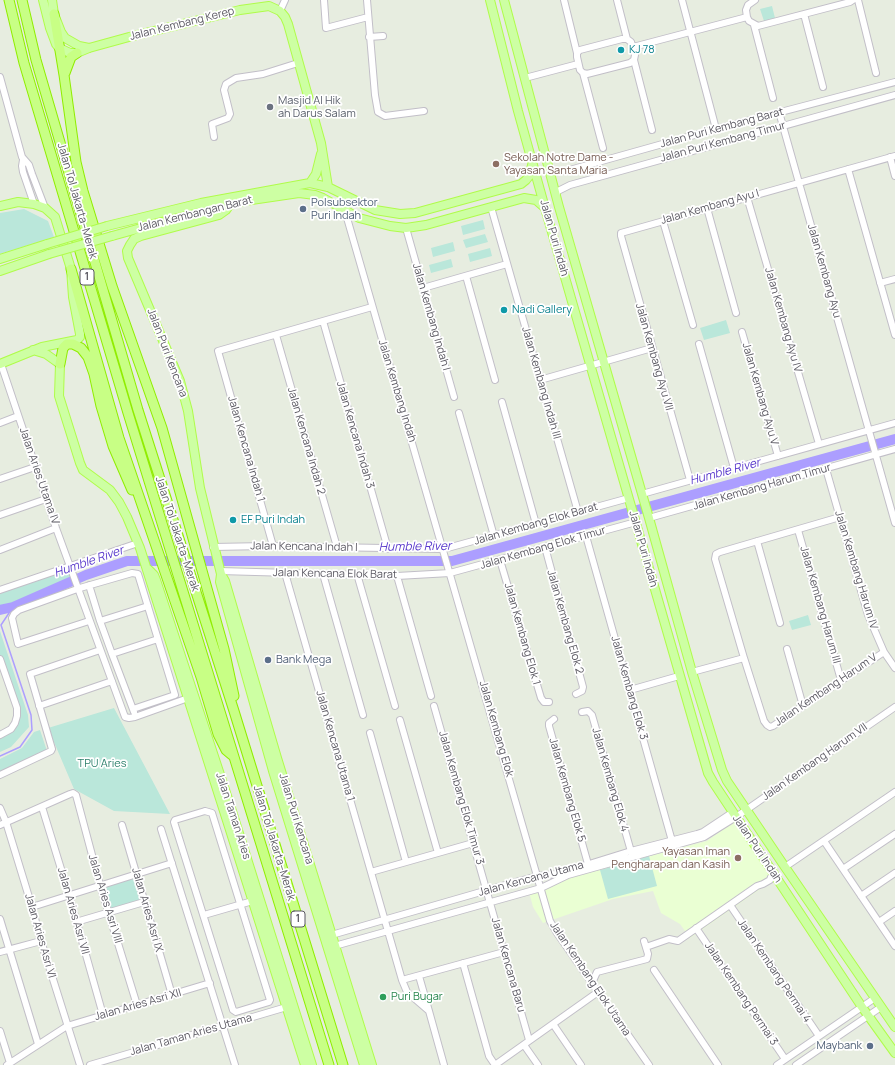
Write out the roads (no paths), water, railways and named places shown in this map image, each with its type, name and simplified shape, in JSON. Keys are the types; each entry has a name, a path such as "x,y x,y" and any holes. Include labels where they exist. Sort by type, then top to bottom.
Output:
{"highway":[{"name":"Jalan Tol Jakarta–Merak","path":"9,0 26,71 170,552 329,1065"},
{"name":"Jalan Tol Jakarta–Merak","path":"22,0 38,67 138,410 234,711 343,1065"},
{"path":"54,14 76,162 83,191 112,286 162,428 231,680 234,695 234,711"},
{"path":"64,74 71,57 77,53"},
{"path":"71,269 119,438 201,677 218,734 226,750 233,756"},
{"path":"60,364 63,348 70,343 81,348 88,357 113,446 128,482 147,518"}],"main road":[{"path":"43,0 54,39 59,48 66,52 77,53"},
{"path":"52,0 54,14 65,38 79,46 89,48"},
{"name":"Jalan Puri Indah","path":"490,0 532,162 708,773 712,782 773,876 868,1016 895,1053"},
{"name":"Jalan Puri Indah","path":"504,0 556,196 603,362 649,517 692,672 724,776 895,1027"},
{"name":"Jalan Kembang Kerep","path":"77,53 89,48 240,10 269,6 280,11"},
{"path":"280,11 288,24 321,143 328,187"},
{"path":"310,183 319,166 321,143"},
{"name":"Jalan Kembangan Barat","path":"0,259 107,226 201,203 310,183 328,187 375,210 400,214 415,213 520,184 530,175 532,162"},
{"path":"500,190 507,195 507,201 504,203"},
{"name":"Jalan Kembangan Barat","path":"0,271 49,254 231,203 286,194 306,193 323,198 359,218 406,228 418,227 524,198 536,200 545,208"},
{"path":"0,206 18,202 34,204 51,212 57,220 71,269 72,286 80,331 80,337 77,340 33,350 0,364"},
{"name":"Jalan Puri Kencana","path":"231,203 226,210 219,215 134,239 127,251 128,258 180,381 188,411 200,488 220,571 225,581 328,936 372,1065"},
{"path":"415,213 419,214 423,218 423,222 418,227"},
{"path":"33,350 46,354 60,364"},
{"name":"Jalan Taman Aries","path":"60,364 59,396 80,463 83,470 110,490 119,502 139,546 147,568 191,697 256,900 289,1006 305,1065"},
{"name":"Jalan Puri Kencana","path":"332,947 364,1065"},
{"name":"Jalan Taman Aries","path":"289,1006 312,1065"}],"street":[{"path":"280,11 285,0"},
{"path":"324,0 326,28 368,17"},
{"path":"367,0 375,95 378,112 385,116 424,110"},
{"path":"564,0 577,53 578,64 583,73 603,148"},
{"path":"617,0 627,39 631,42 633,47 635,55 634,60 652,130"},
{"path":"682,0 716,129"},
{"path":"755,0 748,2 746,10 747,17 754,25 762,26 853,0"},
{"path":"858,0 876,73"},
{"path":"804,14 823,87"},
{"path":"633,47 747,17"},
{"path":"754,25 773,98"},
{"path":"370,37 383,36"},
{"path":"577,53 580,50 622,38 627,39"},
{"path":"583,73 587,74 630,63 634,60"},
{"path":"214,137 212,124 228,118 230,114 224,90 226,84 236,78 262,74 298,62"},
{"path":"525,78 578,64"},
{"path":"0,77 23,160 23,172 34,204"},
{"name":"Jalan Puri Kembang Barat","path":"549,170 554,172 566,171 778,112 895,82"},
{"name":"Jalan Puri Kembang Timur","path":"556,196 558,191 570,185 895,95"},
{"name":"Jalan Kembang Ayu","path":"778,112 895,522"},
{"path":"892,156 895,176"},
{"name":"Jalan Kembang Ayu I","path":"621,233 892,156"},
{"path":"23,160 29,165 44,208"},
{"path":"848,169 895,335"},
{"name":"Jalan Kembang Ayu IV","path":"747,197 819,444"},
{"name":"Jalan Kembang Indah III","path":"491,207 578,512"},
{"path":"707,208 736,313"},
{"name":"Jalan Kembang Indah","path":"345,211 450,572"},
{"path":"663,221 693,325"},
{"name":"Jalan Kembang Indah I","path":"406,228 454,397"},
{"name":"Jalan Kembang Ayu VII","path":"621,233 690,480"},
{"path":"423,288 508,264"},
{"path":"466,276 495,380"},
{"path":"880,283 895,279"},
{"path":"276,335 372,307"},
{"name":"Jalan Kencana Indah 3","path":"323,321 388,548"},
{"name":"Jalan Kembang Ayu V","path":"742,332 778,456"},
{"name":"Jalan Kencana Indah 1","path":"273,546 218,351 276,335"},
{"name":"Jalan Kencana Indah 2","path":"276,335 337,548"},
{"path":"699,344 734,468"},
{"path":"540,380 652,348"},
{"name":"Jalan Aries Utama IV","path":"0,364 56,528 72,568 89,621 124,715 127,718 136,717"},
{"path":"502,402 536,524"},
{"path":"459,413 494,536"},
{"path":"0,423 18,416"},
{"path":"642,496 690,480 819,444 870,432 895,423"},
{"name":"Jalan Kembang Harum Timur","path":"649,517 826,469 875,452 895,449"},
{"path":"0,479 35,467"},
{"name":"Jalan Kembang Harum IV","path":"826,469 866,609 884,652 895,668"},
{"path":"0,515 46,499"},
{"name":"Jalan Kembang Elok Barat","path":"444,551 578,512 629,500"},
{"path":"692,672 744,658 715,557 716,554 840,517"},
{"name":"Jalan Kembang Elok Timur","path":"450,572 500,560 635,521"},
{"path":"0,550 56,528"},
{"name":"Jalan Kembang Harum III","path":"798,530 842,680"},
{"name":"Jalan Kembang Elok 3","path":"586,536 672,841"},
{"path":"756,541 780,623"},
{"path":"0,590 139,546"},
{"name":"Jalan Kencana Indah I","path":"214,549 273,546 388,548 444,551"},
{"name":"Jalan Kembang Elok 2","path":"544,547 583,687 582,691 576,694"},
{"name":"Jalan Kembang Elok 1","path":"500,560 541,698 544,702 549,702"},
{"name":"Jalan Kencana Elok Barat","path":"220,571 397,576 450,572"},
{"name":"Jalan Kembang Elok","path":"450,572 541,888"},
{"path":"89,621 21,644 17,642 12,622 14,614 19,610 78,587 136,573 138,574 178,702"},
{"name":"Jalan Kencana Utama 1","path":"285,573 402,980 407,992 428,1011"},
{"path":"323,574 363,715"},
{"path":"358,574 395,706"},
{"path":"397,576 431,696"},
{"path":"89,585 100,621 136,717 191,697"},
{"path":"100,621 148,606"},
{"path":"112,654 158,639"},
{"path":"787,649 803,706"},
{"path":"0,775 51,751 52,745 30,676 31,674 100,650"},
{"name":"Jalan Kembang Harum V","path":"744,658 764,721 766,725 770,727 884,652"},
{"path":"0,660 17,708 18,716 16,723 11,729 0,735"},
{"path":"630,690 679,676"},
{"path":"39,706 112,681"},
{"path":"133,709 175,695"},
{"name":"Jalan Kembang Elok Timur 3","path":"434,706 487,891"},
{"name":"Jalan Kembang Harum VII","path":"698,837 708,835 734,814 747,809 895,707"},
{"name":"Jalan Kembang Elok 4","path":"582,712 588,711 592,714 631,854"},
{"name":"Jalan Kembang Elok 5","path":"554,719 549,723 549,726 590,865"},
{"path":"400,720 438,853"},
{"path":"370,733 406,862"},
{"path":"785,867 895,792"},
{"name":"Jalan Aries Asri VIII","path":"42,807 73,793 76,795 108,913 137,1005"},
{"path":"3,824 42,807"},
{"name":"Jalan Aries Asri VII","path":"42,807 69,895 102,1015"},
{"name":"Jalan Aries Asri VI","path":"0,808 3,824 32,907 41,941 80,1065"},
{"path":"205,811 212,814 240,905 270,1000 269,1002 237,1011 233,1010 174,824 175,820 205,811"},
{"name":"Jalan Aries Asri IX","path":"122,825 172,995"},
{"path":"161,828 235,1065"},
{"path":"843,869 895,834"},
{"path":"631,854 672,841 698,837"},
{"path":"590,865 698,837"},
{"path":"824,841 895,946"},
{"path":"371,872 473,843"},
{"path":"32,907 172,863"},
{"name":"Jalan Kencana Utama","path":"328,936 538,876 556,874 590,865"},
{"name":"Jalan Kencana Utama","path":"332,947 541,888 590,865"},
{"path":"861,896 895,873"},
{"path":"592,983 598,971 647,959 648,954 645,944 669,939 678,941 756,886 770,880 773,876"},
{"name":"Jalan Kembang Elok Utama","path":"541,888 553,927 648,1065"},
{"name":"Jalan Kencana Baru","path":"487,891 527,1042 538,1065"},
{"path":"204,915 256,900"},
{"path":"76,922 144,902"},
{"name":"Jalan Kembang Permai 4","path":"730,905 819,1036"},
{"path":"879,922 895,911"},
{"path":"0,918 38,1044"},
{"name":"Jalan Kembang Permai 3","path":"696,928 785,1059"},
{"path":"0,952 41,941"},
{"path":"402,980 504,952"},
{"path":"463,963 490,1056 495,1065 598,992"},
{"path":"654,970 718,1065"},
{"path":"419,976 444,1065"},
{"name":"Jalan Aries Asri XII","path":"8,1064 67,1026 210,983"},
{"path":"777,1065 875,998"},
{"name":"Jalan Taman Aries Utama","path":"90,1065 127,1053 223,1027 289,1006"},
{"path":"796,1065 881,1007"},
{"path":"552,1024 581,1065"},
{"path":"0,1031 8,1064"}],"waterway":[{"name":"Humble River","path":"0,610 13,607 86,575 127,561 452,561 895,439"},
{"path":"0,756 20,747 32,730 31,715 1,625 13,607"}],"place":[{"name":"KJ 78","path":"621,50"},
{"name":"Masjid Al Hik ah Darus Salam","path":"270,107"},
{"name":"Sekolah Notre Dame - Yayasan Santa Maria","path":"496,164"},
{"name":"Polsubsektor Puri Indah","path":"303,209"},
{"name":"Nadi Gallery","path":"504,310"},
{"name":"EF Puri Indah","path":"233,520"},
{"name":"Bank Mega","path":"268,660"},
{"name":"Yayasan Iman Pengharapan dan Kasih","path":"738,858"},
{"name":"Puri Bugar","path":"383,997"},
{"name":"Maybank","path":"870,1046"}],"park label":[{"name":"TPU Aries","path":"102,764"}]}
